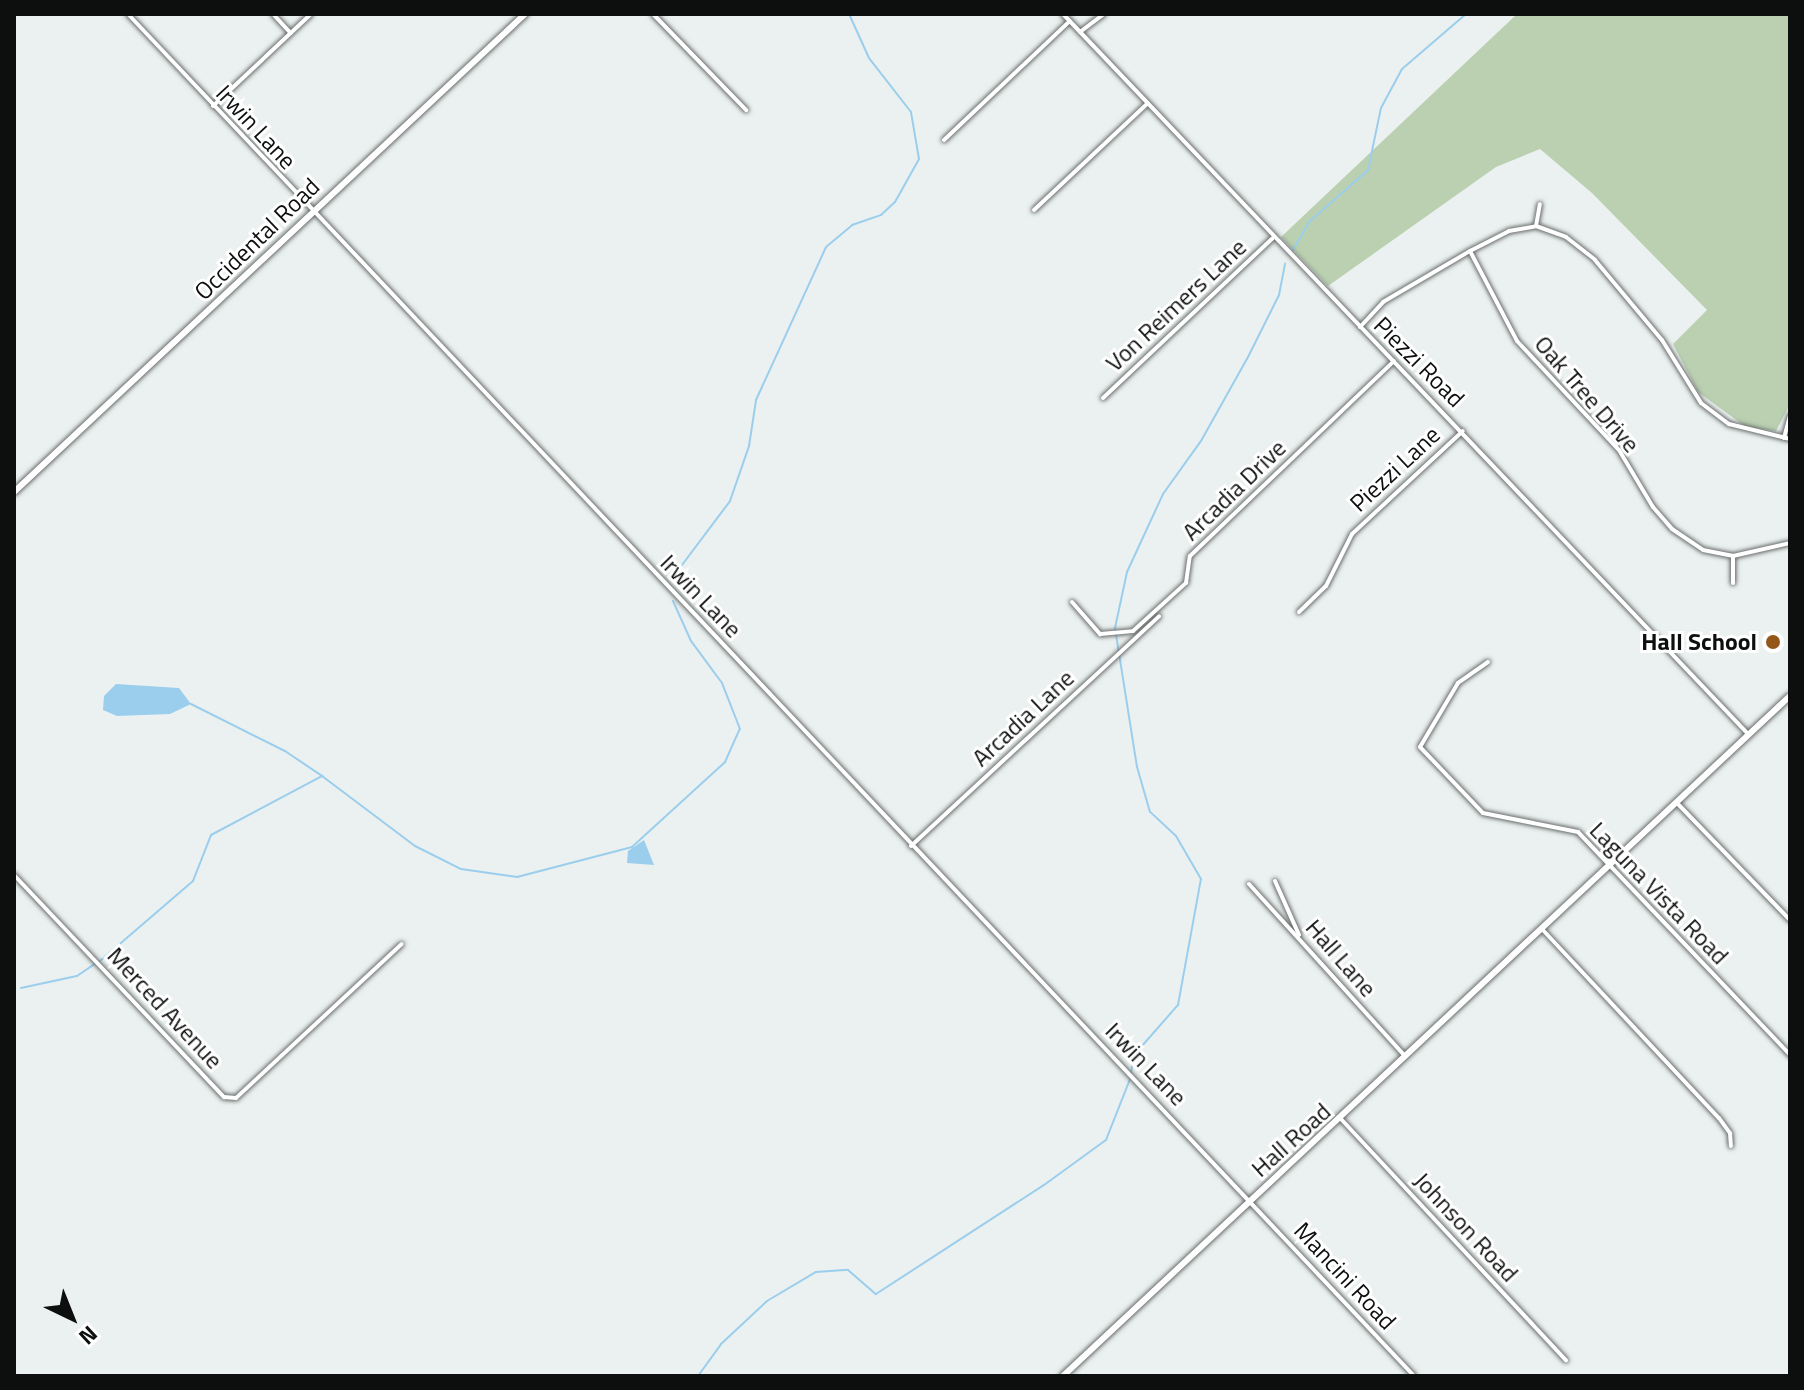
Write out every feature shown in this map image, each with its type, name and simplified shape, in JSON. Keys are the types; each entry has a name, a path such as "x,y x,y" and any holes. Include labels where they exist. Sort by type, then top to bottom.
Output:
{"street":[{"name":"Irwin Lane","path":"128,14 310,212 340,233 531,444 781,701 784,712 850,774 911,846 1250,1201"},
{"path":"273,14 291,33"},
{"path":"213,106 311,14"},
{"name":"Occidental Road","path":"14,492 525,14"},
{"path":"653,14 746,110"},
{"name":"Piezzi Road","path":"1063,14 1749,735"},
{"path":"1080,32 1104,14"},
{"path":"944,140 1070,21"},
{"path":"1034,210 1148,103"},
{"path":"1536,226 1540,204"},
{"path":"1360,327 1383,302 1470,251 1509,231 1536,226 1566,237 1595,260 1662,340 1701,403 1729,424 1787,438 1790,415"},
{"name":"Von Reimers Lane","path":"1103,398 1273,238"},
{"name":"Oak Tree Drive","path":"1470,251 1517,341 1619,450 1653,507 1672,529 1703,550 1733,556 1790,543"},
{"name":"Arcadia Drive","path":"1072,602 1100,634 1133,631 1186,583 1190,556 1394,361"},
{"name":"Piezzi Lane","path":"1299,612 1326,586 1352,534 1463,431"},
{"path":"1733,556 1733,583"},
{"name":"Arcadia Lane","path":"911,846 1159,616"},
{"name":"Laguna Vista Road","path":"1488,662 1458,683 1420,747 1483,813 1578,832 1790,1055"},
{"name":"Hall Road","path":"1063,1376 1790,696"},
{"path":"1677,803 1790,920"},
{"name":"Merced Avenue","path":"14,875 224,1097 236,1098 402,944"},
{"path":"1275,881 1291,907 1301,941"},
{"name":"Hall Lane","path":"1249,884 1406,1057"},
{"path":"1541,928 1719,1118 1730,1133 1731,1146"},
{"name":"Johnson Road","path":"1341,1119 1566,1360"},
{"name":"Mancini Road","path":"1250,1201 1414,1376"}],"green space":[{"path":"1517,14 1790,14 1790,404 1776,431 1746,427 1698,392 1673,344 1707,310 1592,193 1540,149 1496,167 1328,286 1281,237"}],"water":[{"path":"116,684 179,688 191,704 170,714 117,716 103,710 104,696"},
{"path":"644,840 654,865 627,863 628,851"}],"waterway":[{"path":"676,573 730,501 749,446 756,400 826,247 852,225 881,215 895,202 919,159 911,112 869,58 849,14"},
{"path":"1293,250 1309,222 1368,170 1381,108 1402,69 1466,14"},
{"path":"1131,1073 1134,1055 1178,1005 1201,879 1176,836 1150,812 1137,767 1115,628 1127,572 1163,494 1201,441 1248,357 1279,295 1285,264"},
{"path":"100,961 193,881 211,835 322,776 415,846 461,869 517,877 632,847 725,762 740,729 722,683 691,641 673,601"},
{"path":"191,704 285,751 322,776"},
{"path":"21,988 77,976 95,964"},
{"path":"698,1376 721,1344 767,1301 816,1272 848,1270 876,1294 1044,1185 1106,1140 1130,1079"}],"place":[{"name":"Hall School","path":"1773,642"}]}
